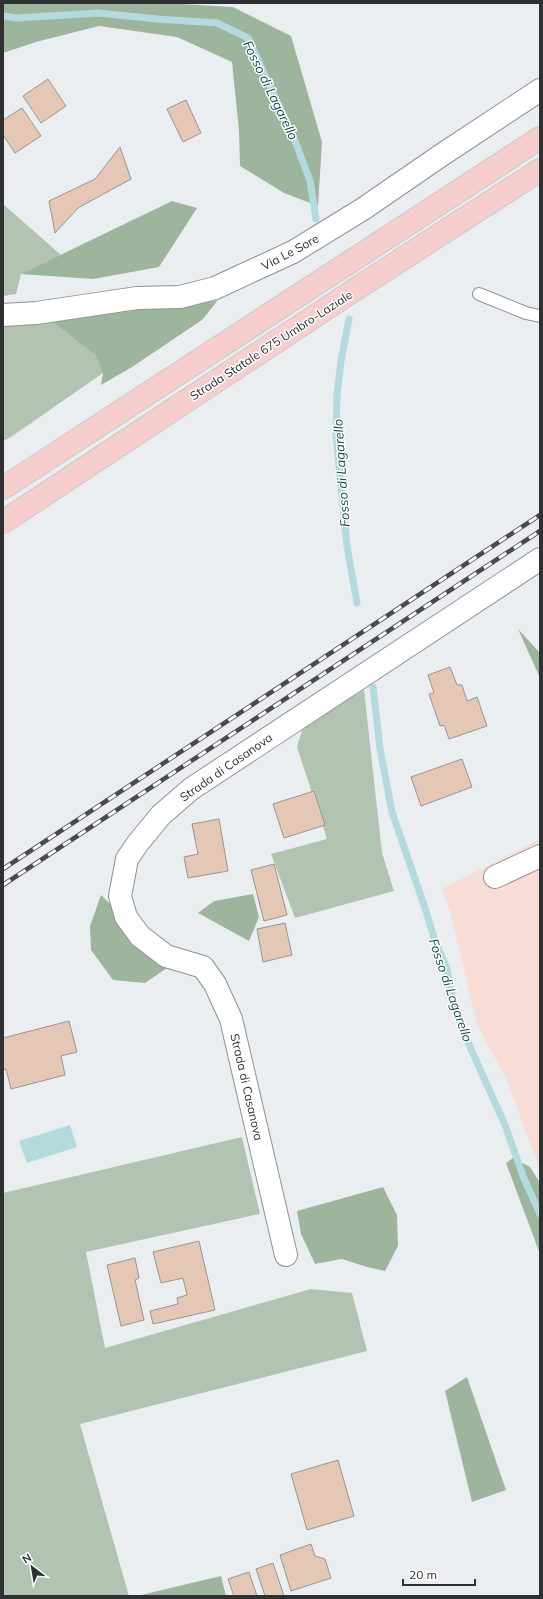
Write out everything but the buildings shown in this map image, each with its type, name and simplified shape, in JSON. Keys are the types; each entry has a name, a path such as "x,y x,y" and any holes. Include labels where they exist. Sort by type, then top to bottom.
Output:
{"highway":[{"path":"3,488 540,138"},
{"name":"Strada Statale 675 Umbro-Laziale","path":"3,522 362,285 540,170"}],"street":[{"name":"Via Le Sore","path":"3,314 36,313 137,298 180,297 215,288 293,252 363,209 540,90"},
{"name":"Strada di Casanova","path":"286,1255 231,1019 215,984 203,966 166,956 140,936 126,917 120,896 127,860 138,843 161,816 191,789 540,559"},
{"path":"495,877 540,856"}],"lane":[{"path":"479,294 526,313 540,316"}],"shaded area":[{"path":"540,839 540,1170 506,1078 477,1025 450,910 442,889"}],"green space":[{"path":"3,3 165,3 233,7 291,36 322,142 318,206 284,193 240,166 239,131 232,62 177,37 99,26 36,42 3,53"},
{"path":"172,201 197,208 159,267 93,279 21,274"},
{"path":"3,204 61,255 21,274 16,294 3,296"},
{"path":"218,300 202,320 132,367 101,385 103,373 95,355 51,320 107,308 169,309"},
{"path":"56,319 95,355 103,373 3,441 3,326"},
{"path":"518,629 540,653 540,678"},
{"path":"364,690 382,853 394,891 295,918 271,854 327,839 297,747 304,724"},
{"path":"253,894 259,917 249,941 198,913 214,901"},
{"path":"101,895 130,923 167,968 145,983 113,980 91,950 90,926"},
{"path":"242,1137 260,1214 86,1252 105,1348 311,1289 352,1293 367,1351 80,1424 129,1596 3,1596 3,1193"},
{"path":"513,1158 530,1167 540,1183 540,1254 506,1163"},
{"path":"383,1187 397,1215 398,1246 385,1271 342,1259 315,1264 301,1234 297,1211"},
{"path":"467,1377 506,1490 472,1502 445,1391"},
{"path":"221,1576 226,1596 137,1596"}],"water":[{"path":"70,1125 77,1147 27,1163 19,1141"}],"waterway":[{"name":"Fosso di Lagarello","path":"3,16 16,18 98,13 217,23 248,38 295,141 310,181 316,219"},
{"name":"Fosso di Lagarello","path":"349,319 341,361 337,395 336,435 347,546 357,603"},
{"name":"Fosso di Lagarello","path":"373,687 380,749 392,812 434,938 447,969 453,1002 462,1029 505,1125 523,1176 540,1214"}],"railway":[{"path":"3,869 540,515"},
{"path":"3,885 540,531"}]}
